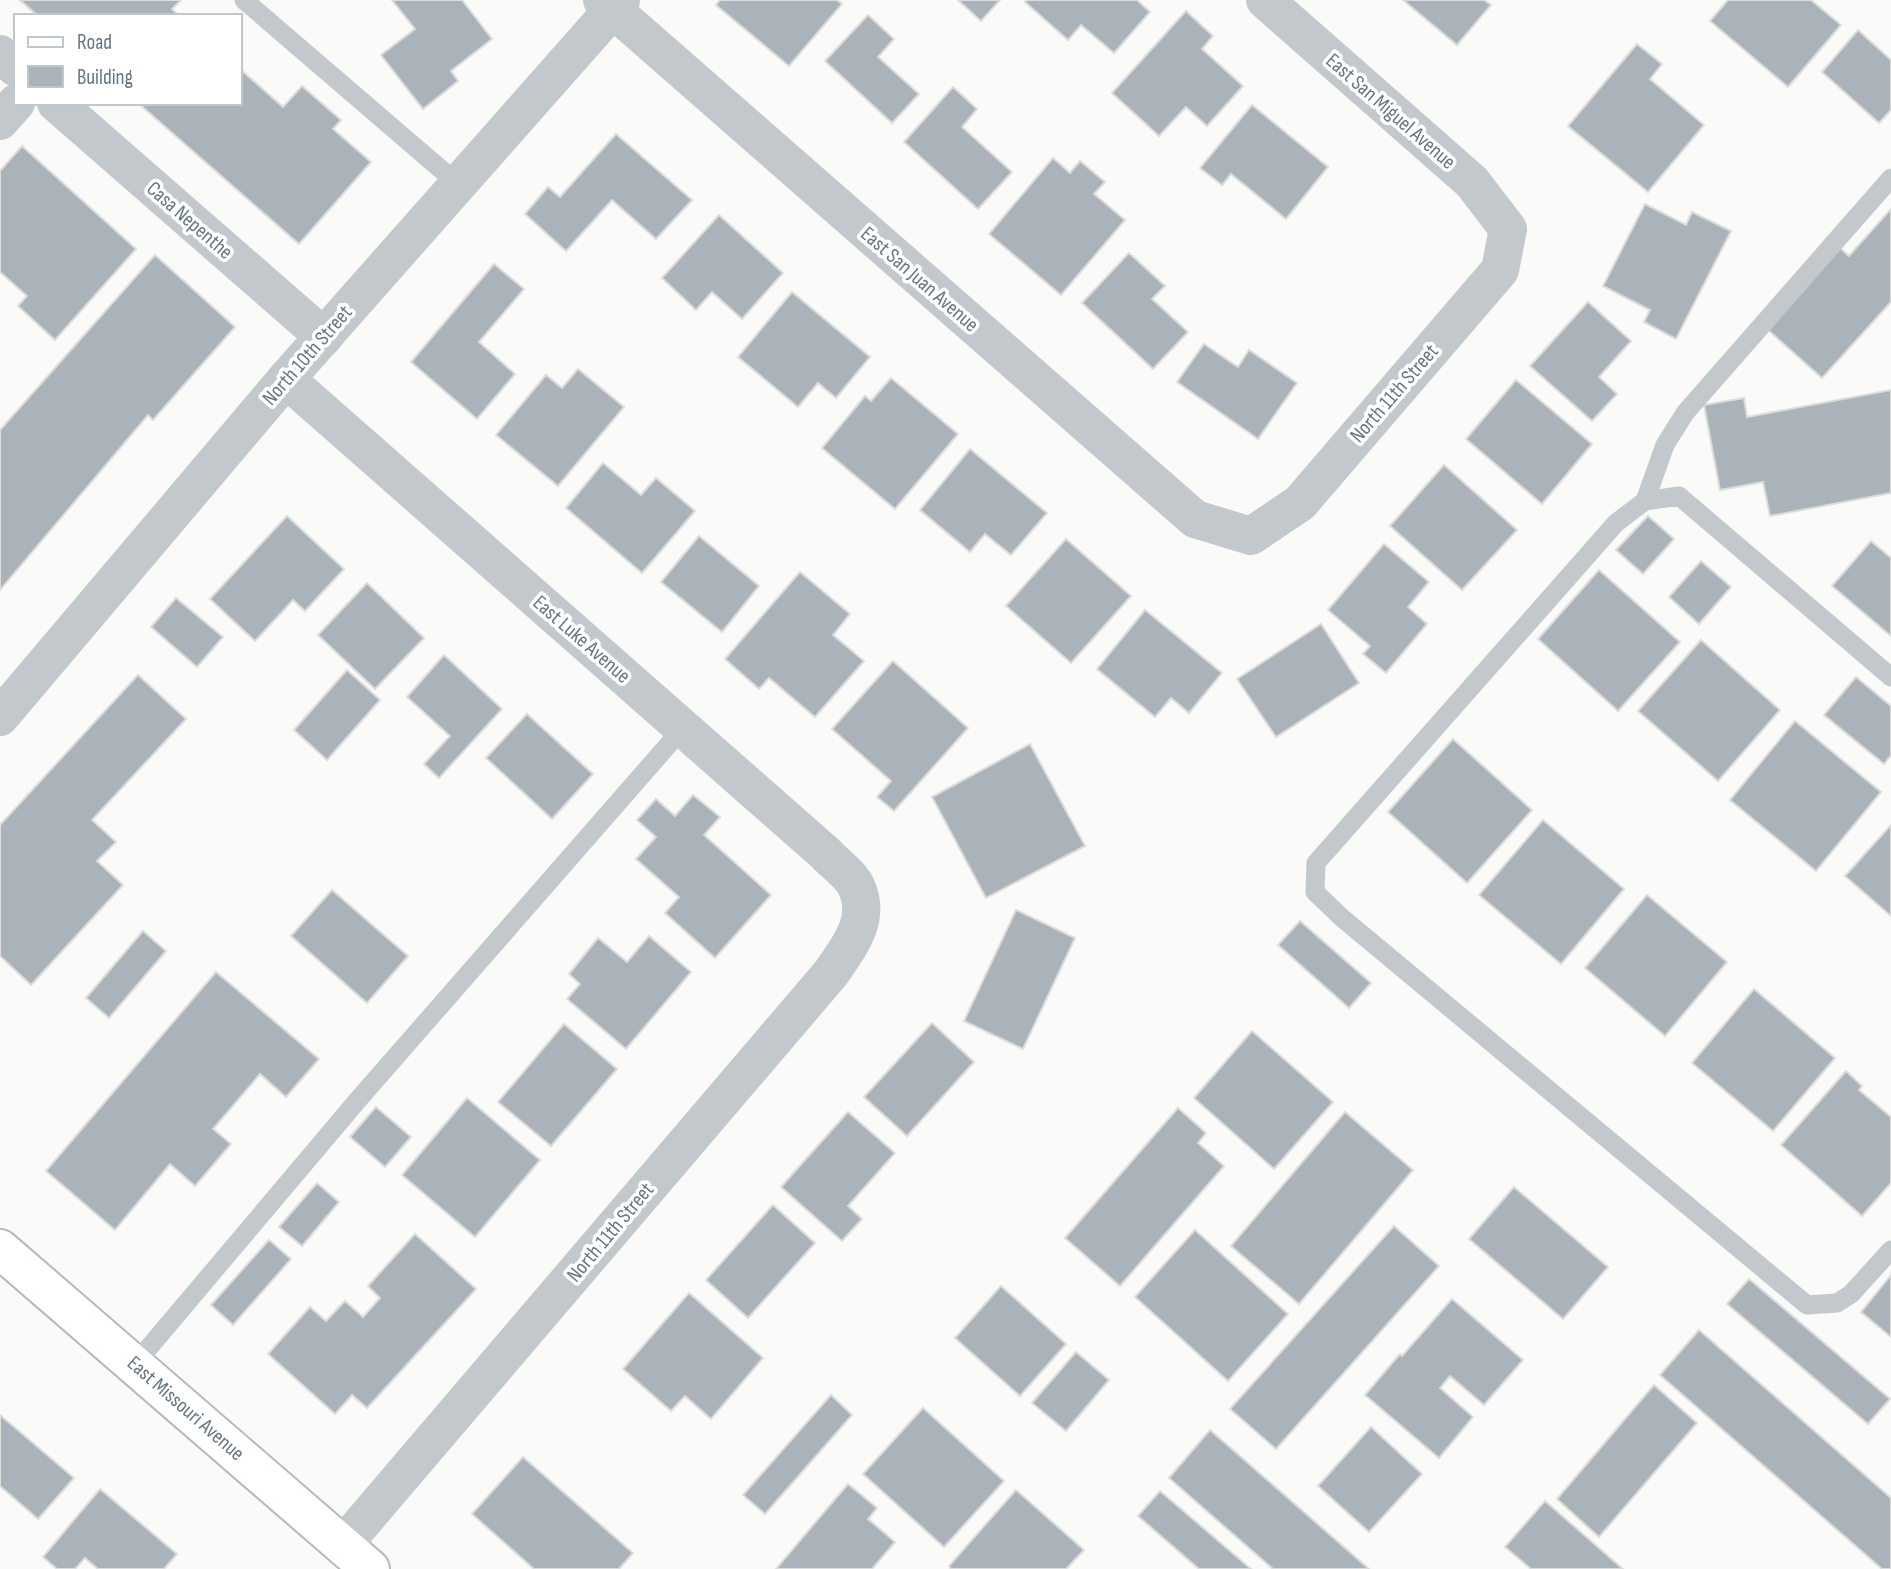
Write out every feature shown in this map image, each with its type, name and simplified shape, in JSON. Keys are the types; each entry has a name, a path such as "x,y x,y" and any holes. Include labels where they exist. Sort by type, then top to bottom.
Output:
{"main road":[{"name":"East Missouri Avenue","path":"0,1249 356,1557"}],"street":[{"name":"East San Miguel Avenue","path":"1265,0 1472,182 1508,229"},
{"name":"North 10th Street","path":"0,716 286,379 458,184 612,3"},
{"name":"East San Juan Avenue","path":"612,3 1195,519 1251,536"},
{"path":"0,54 14,66"},
{"path":"0,121 14,105"},
{"name":"Casa Nepenthe","path":"58,105 324,337"},
{"name":"North 11th Street","path":"1251,536 1300,503 1500,270 1508,229"},
{"name":"East Luke Avenue","path":"286,379 833,861 855,885 863,910"},
{"name":"North 11th Street","path":"356,1557 831,973 853,942 863,910"}],"lane":[{"path":"244,0 458,184"},
{"path":"1645,501 1665,445 1685,413 1891,178"},
{"path":"1891,677 1679,496 1645,501 1616,523 1316,863 1315,892 1341,917 1807,1304 1837,1303 1851,1294 1891,1250"},
{"path":"135,1364 357,1101 683,728"}],"building":[{"path":"20,0 181,0 172,9 177,14 36,14"},
{"path":"392,0 462,0 492,39 451,71 458,81 423,109 381,55 415,29"},
{"path":"720,0 837,0 842,4 789,66 716,5"},
{"path":"958,0 1000,0 981,21"},
{"path":"1137,0 1150,12 1114,53 1081,25 1068,40 1025,2"},
{"path":"1403,0 1484,0 1491,5 1457,45"},
{"path":"1728,0 1811,0 1841,25 1788,87 1710,21"},
{"path":"1186,11 1213,36 1202,49 1243,86 1207,126 1186,107 1159,136 1112,93"},
{"path":"868,15 894,39 878,57 919,94 892,123 825,61"},
{"path":"1858,30 1891,60 1891,110 1879,123 1822,72"},
{"path":"1637,44 1662,64 1650,79 1704,125 1648,192 1568,126"},
{"path":"242,71 283,107 302,86 341,120 333,129 371,162 299,244 140,105 242,105"},
{"path":"953,87 977,109 962,127 1012,172 978,209 904,142"},
{"path":"1252,105 1328,167 1286,219 1231,174 1222,185 1200,168"},
{"path":"616,134 692,200 656,239 612,200 566,251 525,214 548,187 560,197"},
{"path":"22,146 136,249 55,340 18,306 27,296 0,272 0,171"},
{"path":"1053,158 1070,173 1080,161 1105,182 1094,194 1125,220 1061,295 989,234"},
{"path":"1645,204 1686,225 1692,212 1731,231 1676,339 1644,322 1650,310 1603,286"},
{"path":"1891,209 1891,302 1822,378 1767,329 1840,248 1849,256"},
{"path":"719,215 783,273 742,319 712,292 696,310 662,278"},
{"path":"1129,253 1165,286 1152,299 1188,332 1153,369 1082,303"},
{"path":"155,255 235,327 153,420 148,415 0,590 0,430"},
{"path":"494,264 524,289 479,342 515,374 477,419 411,362"},
{"path":"792,292 870,357 836,398 818,383 798,407 738,357"},
{"path":"1588,302 1631,341 1599,377 1617,394 1592,421 1530,366"},
{"path":"1204,344 1238,367 1249,350 1297,383 1258,439 1177,382"},
{"path":"578,369 624,407 558,486 496,435 546,375 562,388"},
{"path":"891,378 958,434 895,509 822,448 865,396 871,401"},
{"path":"1516,380 1592,444 1542,504 1466,439"},
{"path":"1891,390 1891,493 1770,516 1763,482 1720,490 1704,405 1744,398 1747,417"},
{"path":"970,449 1047,513 1011,555 985,534 970,552 920,510"},
{"path":"603,463 641,495 656,478 695,511 642,573 566,508"},
{"path":"1444,465 1517,530 1462,590 1390,526"},
{"path":"287,516 344,569 305,611 293,600 255,641 210,599"},
{"path":"1648,516 1674,539 1643,574 1616,550"},
{"path":"699,536 759,586 722,632 661,582"},
{"path":"1066,539 1131,596 1071,663 1006,606"},
{"path":"1871,541 1891,558 1891,636 1832,586"},
{"path":"1384,544 1429,582 1408,607 1427,624 1386,673 1363,654 1370,646 1328,610"},
{"path":"1701,561 1731,587 1699,624 1669,597"},
{"path":"1599,570 1680,642 1618,711 1538,639"},
{"path":"800,572 850,614 833,635 864,661 815,717 769,678 759,689 725,659"},
{"path":"367,583 424,638 375,689 318,635"},
{"path":"176,598 223,637 197,667 151,627"},
{"path":"1145,610 1222,673 1189,713 1171,698 1155,717 1097,669"},
{"path":"1321,624 1359,683 1276,737 1237,679"},
{"path":"1701,640 1780,710 1718,781 1638,711"},
{"path":"444,655 502,709 439,778 424,764 450,736 407,697"},
{"path":"893,661 968,728 894,811 877,797 891,781 832,729"},
{"path":"347,670 380,700 327,760 294,730"},
{"path":"138,675 186,719 92,820 116,842 97,861 123,885 31,985 0,956 0,825"},
{"path":"1856,677 1891,706 1891,755 1884,764 1824,715"},
{"path":"527,714 593,774 552,819 486,758"},
{"path":"1795,721 1881,792 1816,871 1730,800"},
{"path":"1453,739 1532,810 1467,883 1388,812"},
{"path":"1030,744 1085,846 986,898 932,797"},
{"path":"693,795 720,817 704,835 771,895 715,958 665,913 679,897 636,859 656,837 637,820 656,799 675,816"},
{"path":"1543,820 1624,889 1561,964 1479,895"},
{"path":"1891,825 1891,916 1845,876"},
{"path":"332,890 408,956 367,1003 291,936"},
{"path":"1647,895 1727,962 1665,1036 1585,968"},
{"path":"1016,910 1075,938 1023,1049 964,1021"},
{"path":"1300,921 1371,983 1349,1008 1278,945"},
{"path":"143,931 166,951 109,1018 86,998"},
{"path":"649,936 691,972 626,1049 567,999 580,984 569,974 598,938 627,962"},
{"path":"216,972 319,1059 286,1097 260,1074 213,1129 231,1144 195,1186 170,1164 115,1230 46,1171"},
{"path":"1754,989 1835,1058 1773,1131 1692,1063"},
{"path":"932,1023 974,1062 907,1136 864,1097"},
{"path":"564,1024 617,1069 551,1146 498,1102"},
{"path":"1252,1031 1333,1102 1274,1169 1194,1098"},
{"path":"1846,1071 1862,1086 1859,1090 1891,1117 1891,1183 1862,1216 1781,1145"},
{"path":"467,1098 540,1160 475,1237 402,1175"},
{"path":"376,1107 411,1137 385,1167 350,1137"},
{"path":"1178,1108 1206,1133 1198,1143 1224,1166 1120,1286 1065,1238"},
{"path":"848,1112 895,1153 848,1206 862,1219 842,1241 781,1187"},
{"path":"1345,1112 1413,1170 1299,1304 1231,1246"},
{"path":"317,1183 339,1202 302,1246 279,1227"},
{"path":"1514,1187 1608,1267 1563,1319 1469,1239"},
{"path":"773,1205 815,1243 748,1318 706,1280"},
{"path":"1394,1226 1439,1266 1276,1449 1230,1409"},
{"path":"1195,1230 1288,1314 1228,1381 1135,1297"},
{"path":"415,1234 476,1289 367,1408 352,1395 335,1414 268,1354 310,1307 326,1321 345,1301 363,1317 380,1298 368,1286"},
{"path":"269,1240 291,1259 233,1325 211,1305"},
{"path":"1891,1275 1891,1337 1861,1312"},
{"path":"1749,1279 1890,1399 1868,1424 1727,1304"},
{"path":"1001,1286 1066,1344 1020,1396 955,1338"},
{"path":"689,1293 763,1358 711,1419 685,1396 671,1411 623,1369"},
{"path":"1452,1299 1523,1360 1484,1405 1450,1376 1440,1388 1473,1417 1439,1458 1365,1395"},
{"path":"1699,1330 1891,1498 1891,1569 1882,1569 1660,1375"},
{"path":"1076,1352 1109,1380 1066,1431 1032,1403"},
{"path":"1654,1385 1697,1423 1599,1537 1557,1499"},
{"path":"831,1395 852,1415 765,1514 743,1495"},
{"path":"923,1408 1004,1481 944,1547 863,1474"},
{"path":"0,1415 74,1478 38,1519 0,1486"},
{"path":"1371,1427 1422,1474 1369,1532 1318,1486"},
{"path":"1210,1430 1369,1569 1273,1569 1169,1478"},
{"path":"523,1457 633,1553 619,1569 534,1569 472,1514"},
{"path":"848,1484 877,1508 868,1519 895,1542 872,1569 776,1569"},
{"path":"100,1489 177,1554 164,1569 98,1569 85,1558 75,1569 57,1569 43,1557"},
{"path":"1016,1490 1084,1550 1066,1569 951,1569 949,1566"},
{"path":"1160,1491 1251,1569 1199,1569 1138,1516"},
{"path":"1545,1501 1623,1569 1531,1569 1505,1547"}]}
